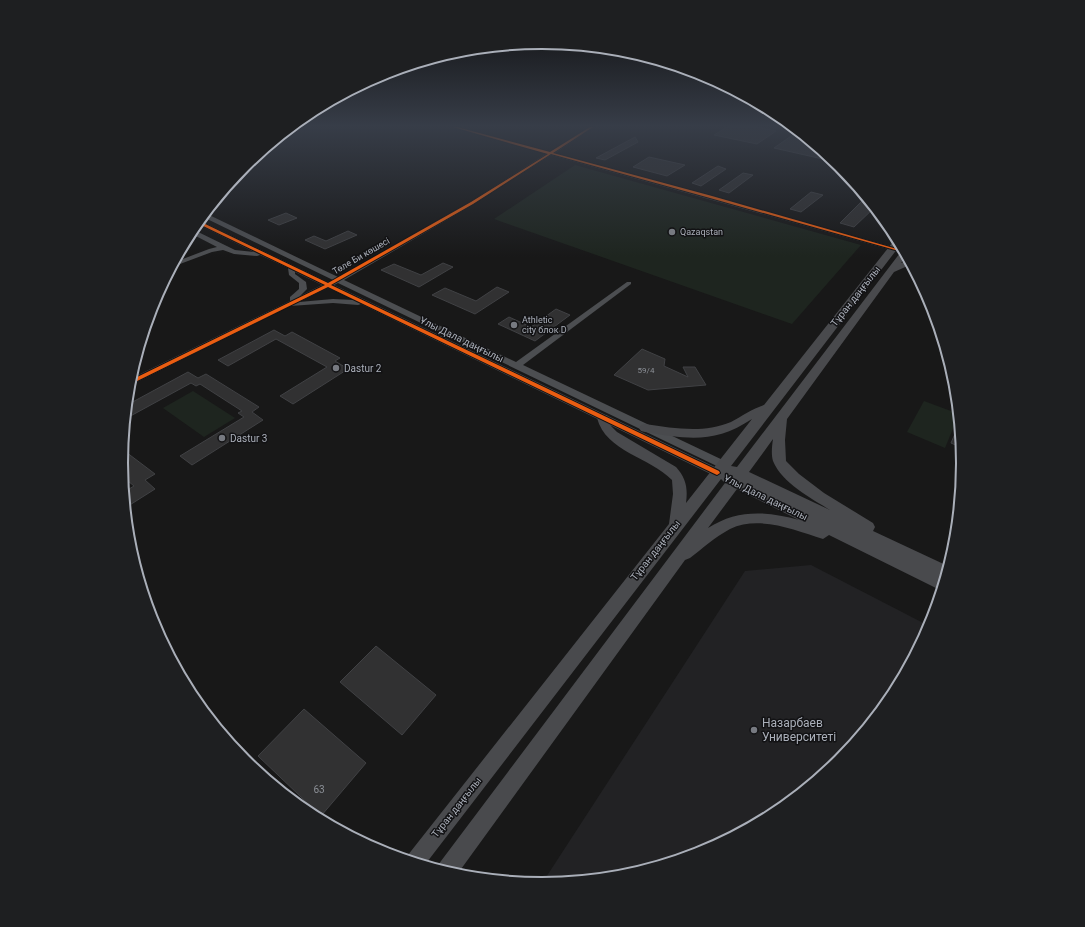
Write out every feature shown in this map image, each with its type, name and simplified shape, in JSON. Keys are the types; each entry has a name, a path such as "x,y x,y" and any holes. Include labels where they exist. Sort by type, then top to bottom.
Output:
{"main road":[{"name":"Тұран даңғылы","path":"417,858 676,523 769,407 899,252"},
{"name":"Тұран даңғылы","path":"449,867 736,477 891,270 899,253"},
{"path":"891,270 905,264"},
{"path":"645,428 684,434 712,433 736,424 753,413 769,407"},
{"path":"603,418 607,429 612,435 654,460 678,478 679,499 676,523"},
{"path":"781,418 780,461 793,478 808,490 837,507 906,553"},
{"name":"Ұлы Дала даңғылы","path":"720,469 862,545 939,583"},
{"name":"Ұлы Дала даңғылы","path":"736,477 943,571"},
{"path":"674,562 732,522 754,518 783,520 862,545"}],"street":[{"name":"Төле Би көшесі","path":"137,379 338,280 472,203 522,170"},
{"path":"612,170 896,248"},
{"name":"Ұлы Дала даңғылы","path":"209,218 645,428 720,469"},
{"name":"Ұлы Дала даңғылы","path":"204,225 603,418 720,469"},
{"path":"197,234 234,252 264,254"},
{"path":"181,262 212,250 224,248"},
{"path":"283,307 299,295 303,289 302,282 292,275 291,268"},
{"path":"516,366 629,283"},
{"path":"283,307 333,301 367,304"}],"shaded area":[{"name":"Qazaqstan","path":"567,170 594,170 861,245 792,324 494,219"},
{"path":"193,391 235,418 204,437 163,408"},
{"path":"924,401 953,412 955,424 945,448 907,432"},
{"name":"Назарбаев Университеті","path":"811,565 924,624 914,647 887,694 854,737 836,757 816,775 773,808 726,835 676,856 650,864 597,874 546,878 745,571"}],"building":[{"path":"645,170 676,170 667,176"},
{"path":"711,170 724,170 701,186 692,183"},
{"path":"743,173 753,175 729,193 719,190"},
{"path":"811,192 823,195 801,212 790,209"},
{"path":"862,200 871,211 854,227 840,223"},
{"path":"286,213 297,218 279,225 268,220"},
{"path":"348,231 357,235 325,249 305,240 314,236 326,241"},
{"path":"443,263 453,267 419,287 381,270 394,264 421,275"},
{"path":"497,287 509,292 475,314 432,295 445,288 476,301"},
{"name":"Athletic city блок D","path":"556,309 570,315 535,341 498,324 509,317 531,327"},
{"name":"Dastur 2","path":"274,330 285,336 292,332 340,358 335,361 348,369 293,404 280,396 327,367 276,339 228,366 218,360"},
{"path":"642,349 665,359 664,366 688,377 683,367 695,367 706,385 648,390 614,375"},
{"path":"188,372 198,378 206,374 259,407 252,412 263,420 192,465 180,456 244,417 238,413 242,411 200,384 196,386 191,383 131,416 133,402"},
{"path":"956,432 956,445 951,443"},
{"path":"128,454 155,474 145,480 155,489 131,505 129,489 134,486 129,482"},
{"path":"376,646 436,695 402,735 340,682"},
{"path":"304,709 366,763 322,814 314,809 258,756"}],"cycle path":[{"path":"137,379 338,280 472,203 524,170"},
{"path":"613,170 897,250"},
{"path":"204,225 717,473"}],"place":[{"name":"Qazaqstan","path":"672,232"},
{"name":"Athletic city блок D","path":"514,325"},
{"name":"Dastur 2","path":"336,368"},
{"name":"Dastur 3","path":"222,438"},
{"name":"Назарбаев Университеті","path":"754,730"}]}
